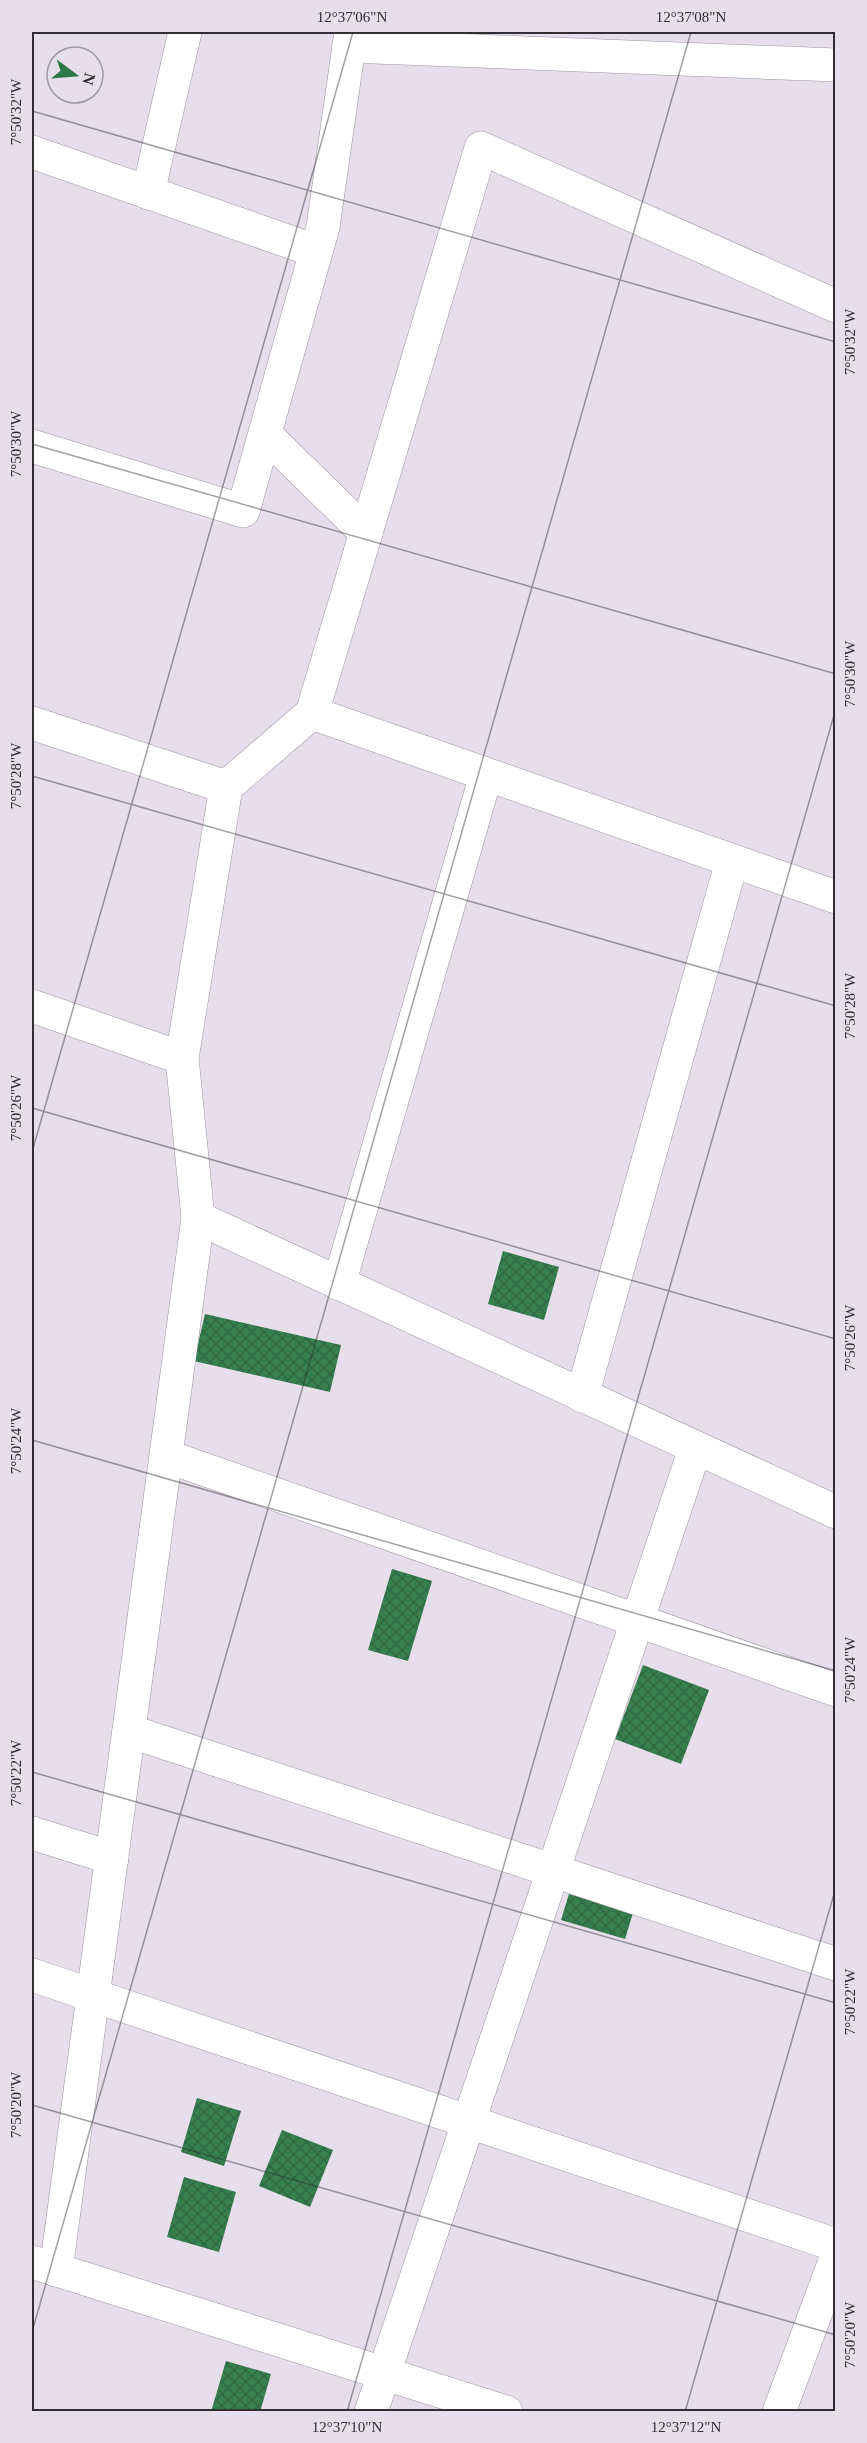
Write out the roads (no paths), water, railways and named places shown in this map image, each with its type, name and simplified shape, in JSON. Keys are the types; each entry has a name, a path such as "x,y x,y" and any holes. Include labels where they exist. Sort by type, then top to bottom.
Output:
{"street":[{"path":"148,193 185,32"},
{"path":"32,446 243,511 323,227 350,39 836,65"},
{"path":"506,2412 44,2266 93,1995 198,1218 182,1058 226,787 312,714 481,148 836,306"},
{"path":"32,152 316,251"},
{"path":"265,434 366,533"},
{"path":"312,714 836,897"},
{"path":"32,723 226,787"},
{"path":"339,1284 486,775"},
{"path":"582,1396 732,861"},
{"path":"32,1006 182,1058"},
{"path":"198,1218 836,1512"},
{"path":"371,2412 695,1449"},
{"path":"166,1456 836,1690"},
{"path":"129,1731 836,1964"},
{"path":"32,1833 112,1858"},
{"path":"32,1975 836,2245"},
{"path":"779,2412 836,2258"}]}
